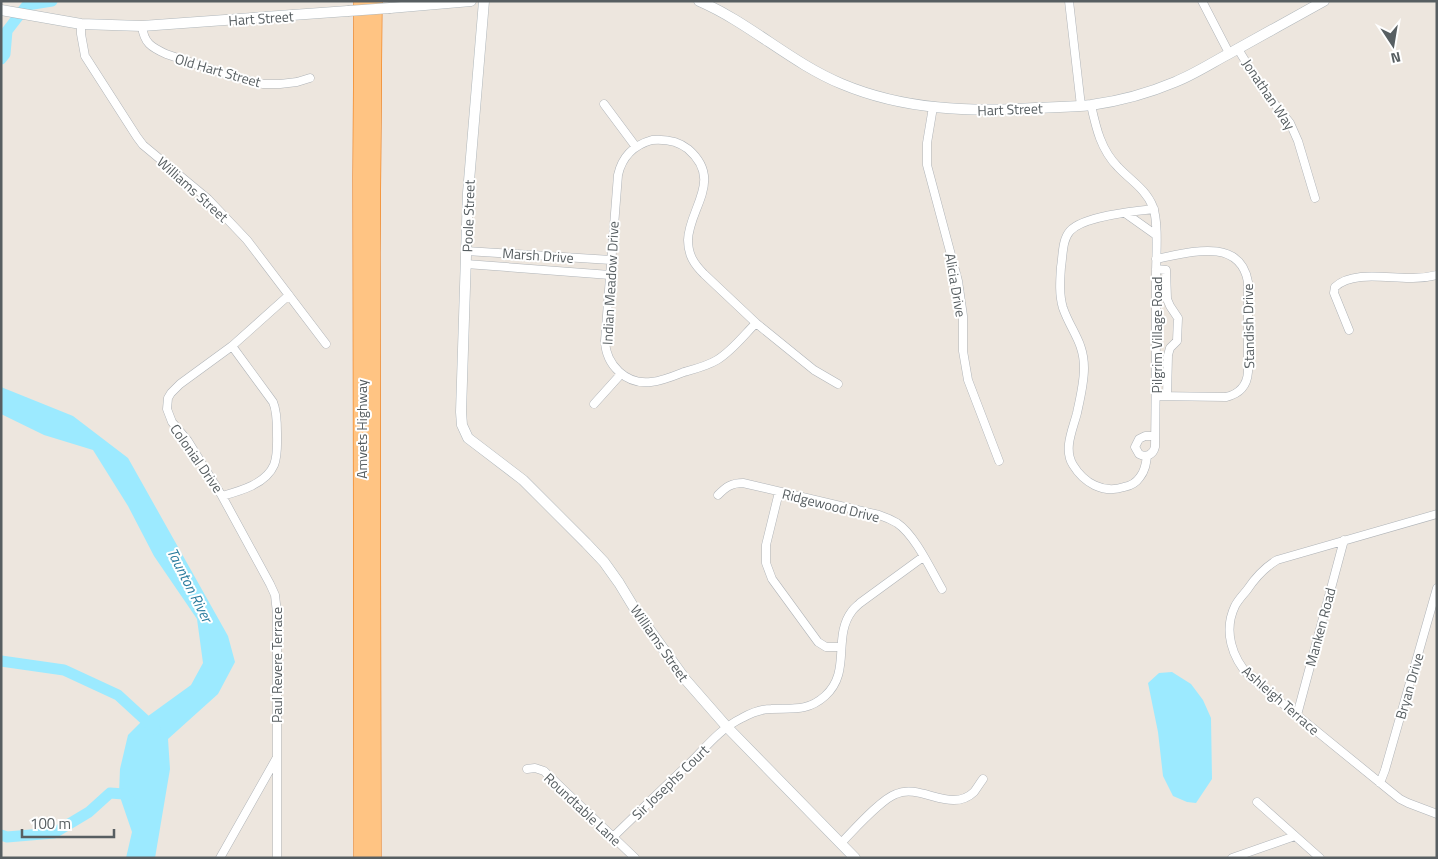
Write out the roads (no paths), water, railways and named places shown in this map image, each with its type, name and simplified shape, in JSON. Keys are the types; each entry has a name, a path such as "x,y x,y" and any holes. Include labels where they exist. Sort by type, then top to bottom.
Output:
{"highway":[{"name":"Amvets Highway","path":"361,1 361,858"},
{"name":"Amvets Highway","path":"374,858 373,253 375,1"}],"street":[{"name":"Hart Street","path":"6,11 81,24 142,26 471,1"},
{"name":"Poole Street","path":"464,431 461,412 468,193 484,1"},
{"name":"Hart Street","path":"699,1 766,39 795,60 831,79 872,95 933,107 992,110 1086,105 1121,99 1163,87 1234,51 1324,1"},
{"name":"Pilgrim Village Road","path":"1069,1 1086,105 1106,152 1119,169 1144,192 1154,209 1156,234 1154,450 1147,456 1144,470 1138,480 1126,487 1112,489 1098,487 1087,480 1073,464 1069,452 1070,439 1078,408 1084,356 1080,342 1064,309 1060,294 1064,246 1068,234 1076,226 1099,218 1154,209"},
{"name":"Jonathan Way","path":"1202,1 1234,51 1290,123 1298,141 1315,198"},
{"name":"Williams Street","path":"81,24 85,56 136,137 223,214 256,250 326,344"},
{"name":"Old Hart Street","path":"142,26 147,43 158,50 234,77 272,84 297,82 310,78"},
{"path":"604,104 636,147 652,140 669,140 685,147 697,159 703,171 704,184 702,197 689,232 688,246 690,256 696,266 756,322 814,370 838,384"},
{"name":"Alicia Drive","path":"933,107 927,143 927,165 958,282 963,316 963,351 968,380 999,461"},
{"name":"Indian Meadow Drive","path":"621,374 609,359 606,346 610,275 618,174 624,159 636,147"},
{"path":"1125,213 1156,234"},
{"name":"Standish Drive","path":"1156,259 1204,250 1216,250 1240,263 1248,282 1248,372 1246,384 1238,392 1226,397 1156,396"},
{"name":"Marsh Drive","path":"466,251 611,260"},
{"name":"Marsh Drive","path":"466,264 610,275"},
{"path":"1156,269 1166,270 1167,299 1178,318 1177,341 1170,348 1168,354 1167,396"},
{"path":"1349,330 1334,293 1335,287 1338,284 1346,280 1359,278 1386,276 1413,278 1437,275"},
{"name":"Colonial Drive","path":"232,346 273,402 277,422 277,448 274,466 263,478 249,487 222,496 188,441 172,422 168,413 168,398 180,384 232,346 289,295"},
{"path":"594,404 621,374 637,382 650,382 710,364 724,355 756,322"},
{"name":"Williams Street","path":"464,431 475,444 523,480 596,552 619,582 636,611 685,679 726,727 855,858"},
{"path":"1147,456 1137,452 1136,444 1142,437 1155,436"},
{"name":"Ridgewood Drive","path":"718,495 727,486 738,483 879,515 889,519 906,530 942,589"},
{"path":"779,492 766,545 765,554 768,571 775,585 818,642 826,647 841,647"},
{"name":"Paul Revere Terrace","path":"222,496 276,598 277,858"},
{"name":"Ashleigh Terrace","path":"1437,514 1276,560 1255,578 1235,605 1231,616 1229,636 1238,662 1250,677 1408,804 1437,814"},
{"name":"Manken Road","path":"1297,715 1344,540"},
{"name":"Sir Josephs Court","path":"613,837 726,727 757,711 800,709 819,701 829,692 836,681 840,667 843,632 852,611 860,603 923,557"},
{"name":"Bryan Drive","path":"1380,783 1384,775 1437,588"},
{"name":"Paul Revere Terrace","path":"220,858 277,758"},
{"name":"Roundtable Lane","path":"527,769 536,768 544,771 635,858"},
{"path":"841,843 886,799 897,793 909,791 944,800 960,799 974,792 983,779"},
{"path":"1257,802 1320,858"},
{"path":"1232,858 1295,836"}],"water":[{"name":"Taunton River","path":"1,387 73,416 128,458 228,636 235,662 218,694 168,739 170,769 155,858 126,858 132,832 119,794 120,769 128,735 144,719 191,685 203,663 197,619 154,556 128,506 93,450 44,435 1,414"},
{"path":"1172,672 1191,684 1203,700 1211,718 1212,779 1196,803 1187,802 1173,796 1163,776 1158,732 1148,683 1159,673"}],"waterway":[{"path":"1,59 5,54 7,31 27,5 52,1"},
{"path":"1,661 64,670 118,695 155,729"},
{"path":"1,835 7,837 54,833 89,812 110,793 124,794 130,801"}]}
